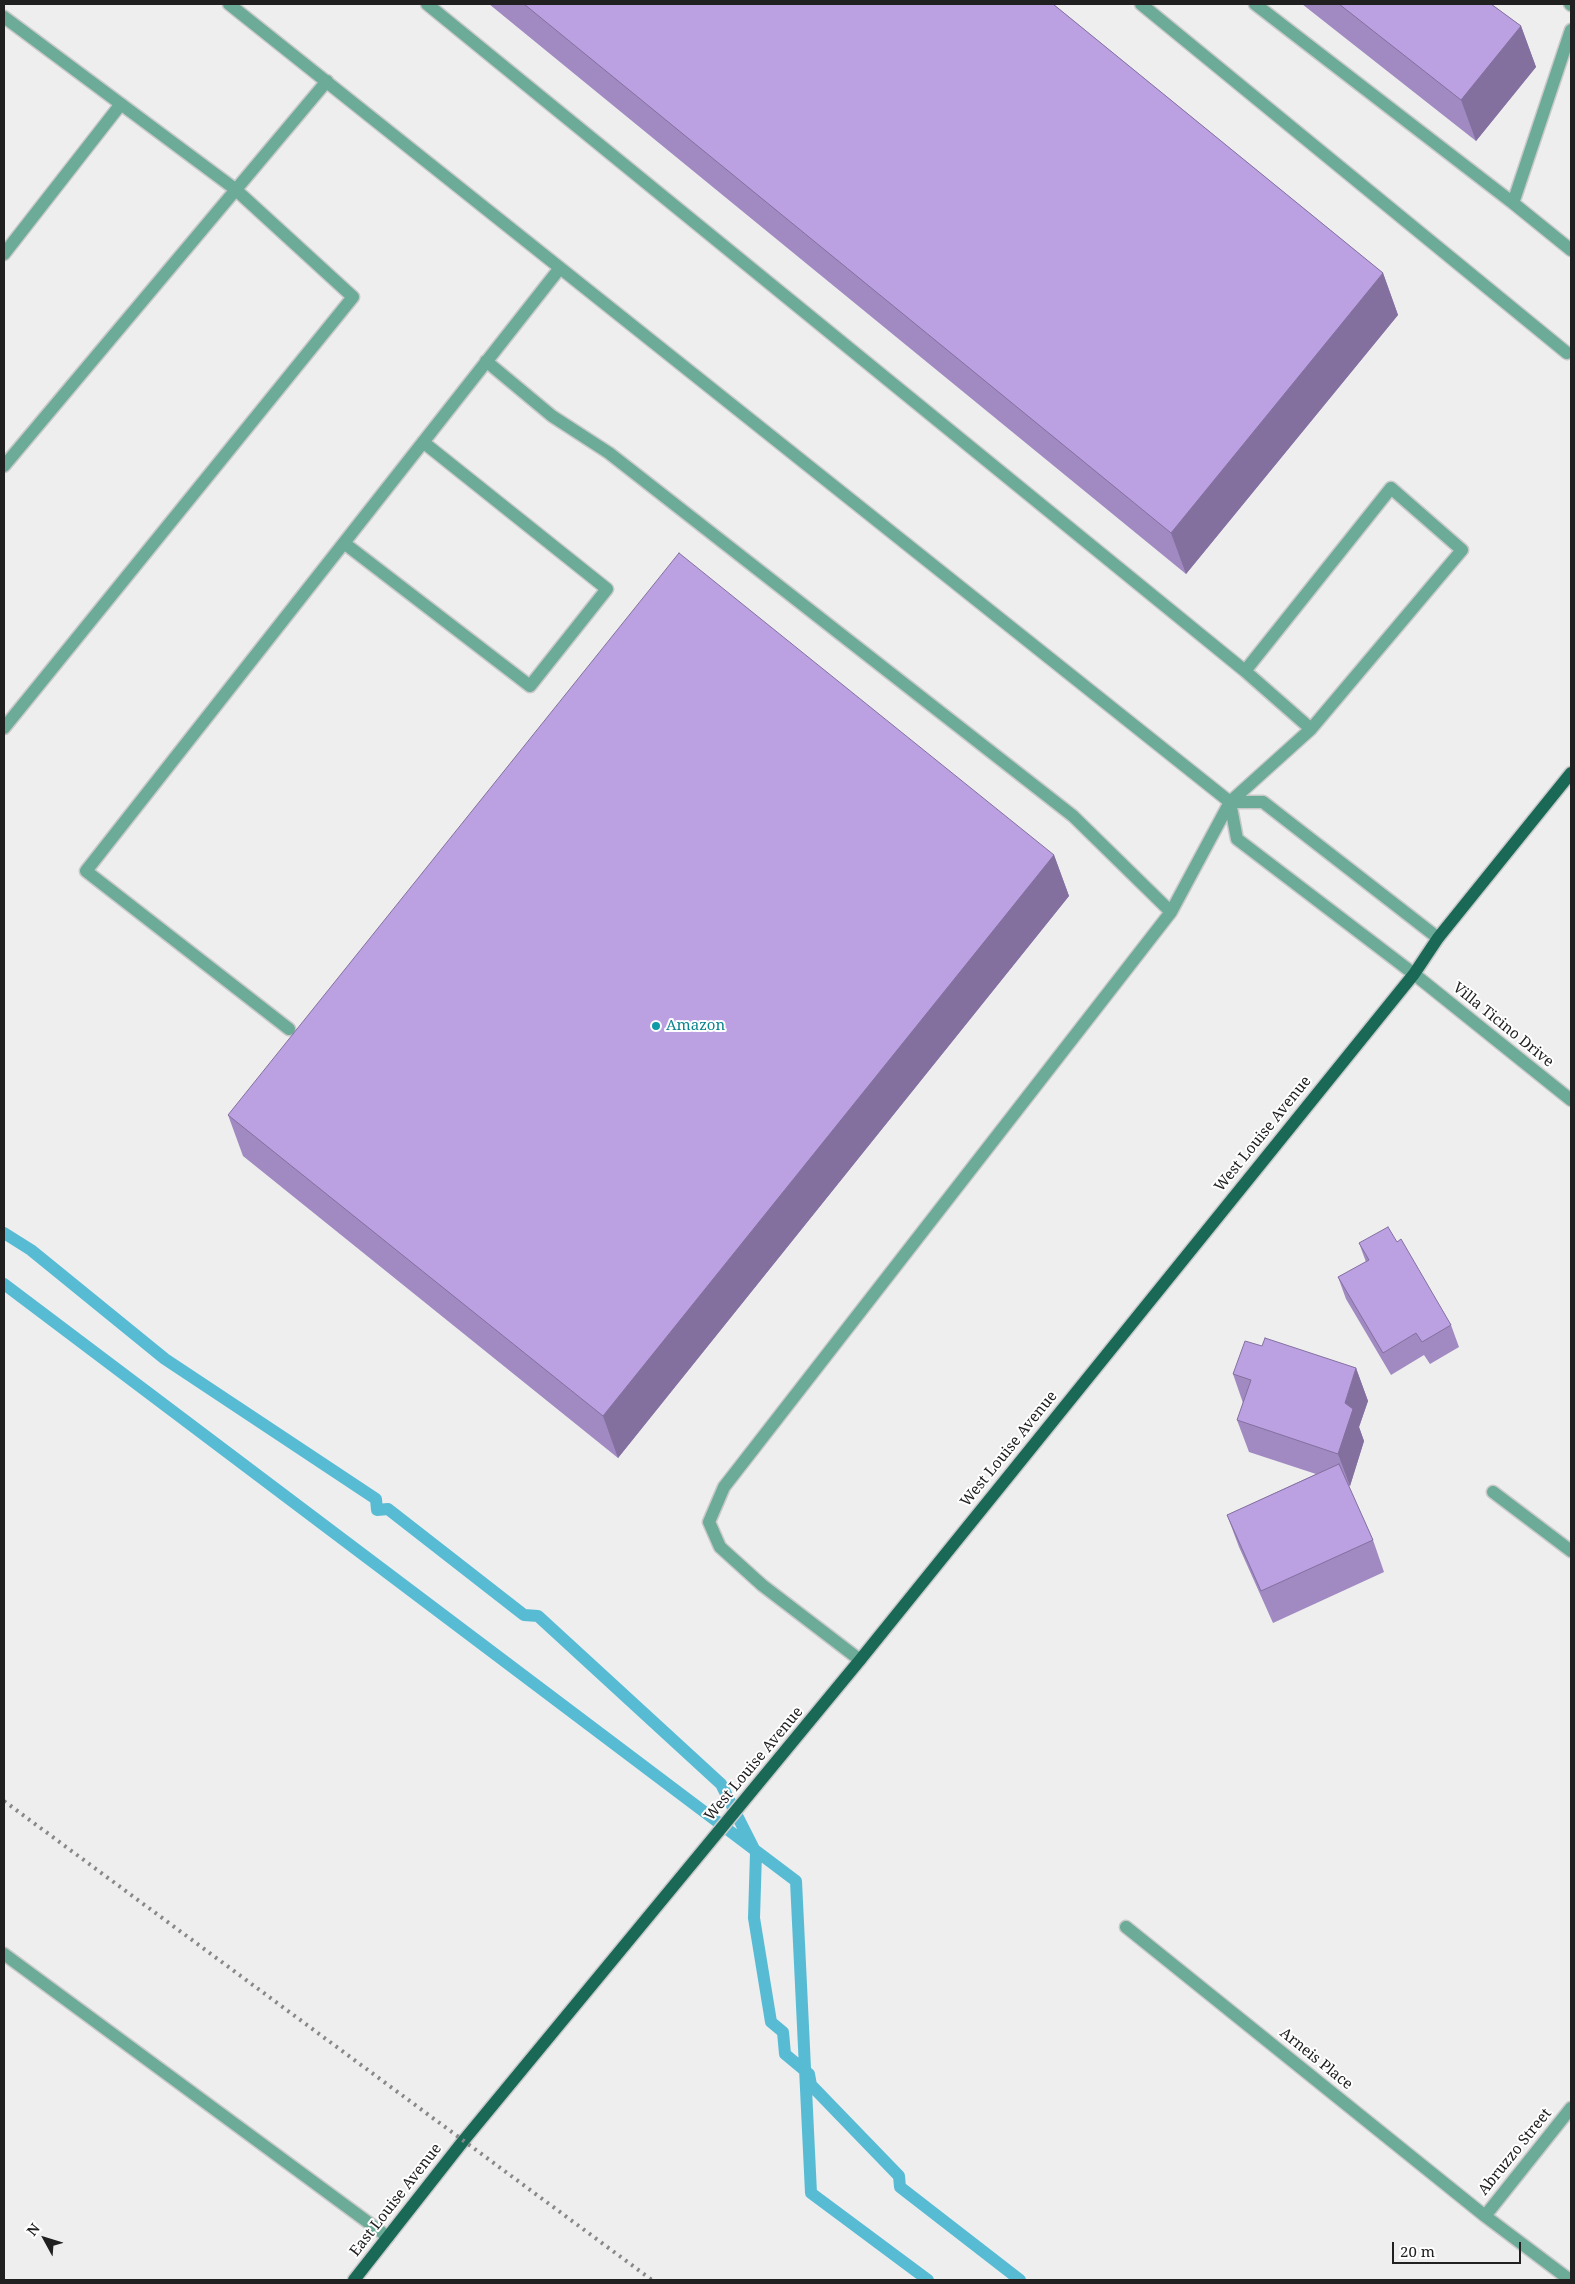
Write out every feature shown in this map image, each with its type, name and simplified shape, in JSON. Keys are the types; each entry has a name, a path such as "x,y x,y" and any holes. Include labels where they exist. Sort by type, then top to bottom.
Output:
{"main road":[{"name":"West Louise Avenue","path":"464,2140 860,1660 1414,974 1438,938 1571,773"},
{"name":"East Louise Avenue","path":"354,2280 464,2140"}],"street":[{"path":"229,4 1230,802 1263,802 1438,938"},
{"path":"427,4 1245,670 1312,728"},
{"path":"1142,4 1567,353"},
{"path":"1255,4 1571,250"},
{"path":"4,17 236,189 353,297 4,728"},
{"path":"1512,203 1571,30"},
{"path":"4,466 327,81"},
{"path":"4,254 121,104"},
{"path":"288,1029 86,871 560,268"},
{"path":"486,361 552,416 609,454 1073,816 1171,912"},
{"path":"344,543 530,686 607,589 423,442"},
{"path":"860,1660 762,1585 720,1547 709,1522 724,1488 1171,912 1230,802 1312,728 1462,550 1391,488 1245,670"},
{"name":"Villa Ticino Drive","path":"1230,802 1237,839 1414,974 1571,1100"},
{"path":"1493,1492 1571,1551"},
{"name":"Arneis Place","path":"1126,1928 1485,2216 1570,2280"},
{"path":"4,1954 388,2236"},
{"name":"Abruzzo Street","path":"1485,2216 1571,2108"}],"building":[{"path":"524,4 1053,4 1383,273 1171,533"},
{"path":"1339,4 1491,4 1521,26 1461,100"},
{"name":"Amazon","path":"679,553 1054,855 603,1416 228,1115"},
{"path":"1388,1227 1397,1242 1401,1239 1451,1325 1422,1342 1416,1333 1383,1353 1338,1277 1369,1260 1359,1243"},
{"path":"1265,1338 1356,1368 1345,1403 1353,1409 1338,1454 1237,1420 1251,1380 1233,1374 1245,1341 1262,1346"},
{"path":"1339,1464 1373,1540 1261,1591 1227,1515"}],"waterway":[{"path":"4,1233 31,1250 165,1359 376,1499 377,1510 388,1509 524,1615 538,1616 721,1784 756,1853 754,1918 771,2022 783,2032 785,2054 809,2074 811,2085 899,2176 900,2187 1020,2280"},
{"path":"4,1284 796,1881 811,2193 928,2280"}],"railway":[{"path":"4,1801 652,2280"}],"place":[{"name":"Amazon","path":"656,1026"}]}
